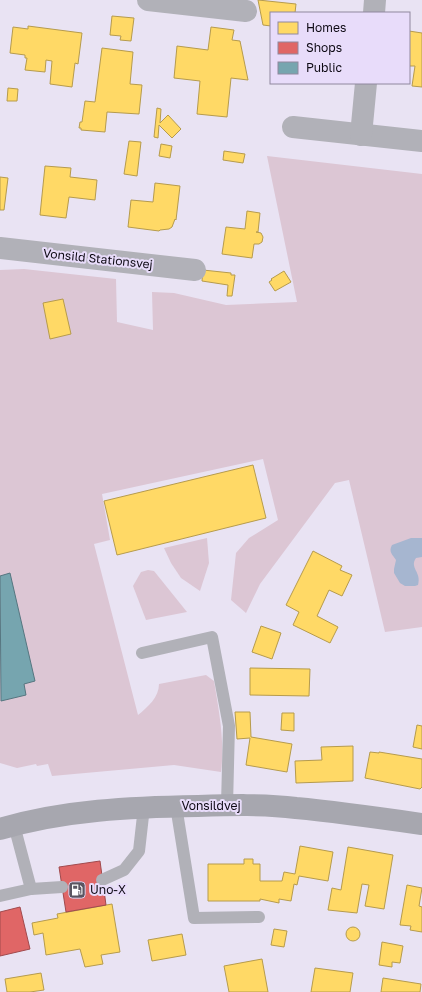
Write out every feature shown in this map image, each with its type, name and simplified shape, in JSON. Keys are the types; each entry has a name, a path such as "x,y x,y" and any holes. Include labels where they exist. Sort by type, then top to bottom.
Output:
{"main road":[{"name":"Vonsildvej","path":"7,827 76,813 144,807 227,805 294,807 422,824"}],"street":[{"path":"148,0 246,11"},
{"path":"374,12 375,0"},
{"path":"361,135 366,84"},
{"path":"293,127 422,141"},
{"name":"Vonsild Stationsvej","path":"0,248 195,270"}],"lane":[{"path":"142,653 212,637 229,726 227,805"},
{"path":"176,806 194,918 259,917"},
{"path":"102,880 124,870 139,851 144,807"},
{"path":"7,827 31,889"},
{"path":"0,896 31,889 62,887"}],"shaded area":[{"path":"267,156 422,174 422,627 385,632 349,480 335,483 260,584 246,613 231,600 236,553 249,538 278,520 263,459 102,494 110,540 94,544 138,715 155,697 159,689 159,684 206,675 214,681 218,704 222,738 221,772 174,765 52,776 48,764 37,766 36,764 17,768 0,763 0,270 24,269 116,279 117,322 153,330 152,292 174,293 226,305 297,302"},
{"path":"207,538 209,563 200,591 181,578 171,563 164,548"},
{"path":"148,570 154,571 187,612 146,620 133,586 141,572"}],"water":[{"path":"411,538 422,538 422,557 416,558 414,561 419,581 418,585 405,586 400,583 394,573 396,560 391,553 391,550 392,545"}],"building: Homes":[{"path":"258,0 296,4 295,12 270,12 270,26 263,25"},
{"path":"112,16 134,18 131,41 120,40 121,36 110,35"},
{"path":"28,26 82,33 78,64 75,63 72,87 50,84 52,61 46,60 45,72 25,70 27,58 25,58 25,55 10,53 13,27 28,29"},
{"path":"211,27 234,30 232,40 240,41 248,80 231,78 227,117 197,114 200,81 174,78 177,46 208,50"},
{"path":"410,31 422,33 422,87 412,86 415,66 410,66"},
{"path":"102,48 133,52 130,84 142,85 139,114 107,112 105,132 81,130 81,128 79,128 80,122 82,122 85,101 95,102"},
{"path":"8,88 18,89 17,101 7,101"},
{"path":"157,108 161,109 160,123 168,115 181,129 172,138 159,125 158,138 154,137"},
{"path":"129,141 141,142 137,176 124,174"},
{"path":"161,144 172,146 170,158 159,156"},
{"path":"224,151 245,154 243,163 223,160"},
{"path":"45,166 71,168 70,177 97,180 95,200 69,197 66,218 40,215"},
{"path":"0,177 8,178 4,210 0,210"},
{"path":"155,183 180,186 176,220 175,219 172,227 159,231 128,227 131,200 153,202"},
{"path":"247,211 260,213 258,232 256,232 261,233 263,237 262,242 259,244 254,244 252,258 222,254 226,227 245,229"},
{"path":"203,270 231,273 231,275 235,275 232,296 227,296 228,285 202,281"},
{"path":"284,271 291,282 275,291 269,282 272,280 271,279"},
{"path":"63,299 71,334 50,339 43,303"},
{"path":"253,465 266,518 117,555 104,501"},
{"path":"313,551 342,566 340,570 352,575 342,596 329,590 317,616 338,627 330,643 293,625 299,612 286,605"},
{"path":"261,626 281,633 272,659 252,652"},
{"path":"250,668 310,669 309,696 250,695"},
{"path":"235,712 250,712 251,737 292,744 287,772 246,765 250,738 237,739"},
{"path":"282,713 294,713 294,731 281,730"},
{"path":"417,725 422,726 422,749 413,747"},
{"path":"353,746 353,781 296,783 295,761 322,760 321,747"},
{"path":"370,752 379,752 422,759 422,787 420,789 365,778"},
{"path":"300,846 333,852 328,881 299,876 297,885 294,884 291,901 279,899 279,903 260,899 260,901 208,901 208,864 244,864 244,859 253,859 253,864 260,864 260,881 282,881 284,872 295,874"},
{"path":"348,847 393,855 384,909 365,906 369,885 362,884 357,913 328,910 332,888 341,890"},
{"path":"407,885 422,888 419,906 422,907 422,932 410,930 411,926 400,925"},
{"path":"112,904 120,952 101,955 103,964 85,967 80,949 46,955 43,933 34,935 32,923 58,918 57,914"},
{"path":"350,927 356,927 360,931 360,937 356,941 350,941 346,937 346,931"},
{"path":"274,929 287,931 284,947 271,945"},
{"path":"182,934 186,955 152,961 148,940"},
{"path":"382,942 403,946 400,963 392,962 392,967 379,965"},
{"path":"262,959 268,992 229,992 224,966"},
{"path":"315,968 353,973 350,992 311,992"},
{"path":"41,973 44,990 30,992 7,992 5,979"},
{"path":"383,978 421,984 420,992 381,992"}],"building: Shops":[{"path":"100,861 106,905 66,912 59,867"},
{"path":"20,907 30,949 0,956 0,912"}],"building: Public":[{"path":"10,573 35,681 24,684 26,695 1,701 0,576"}],"place":[{"name":"Uno-X","path":"77,890"}]}
